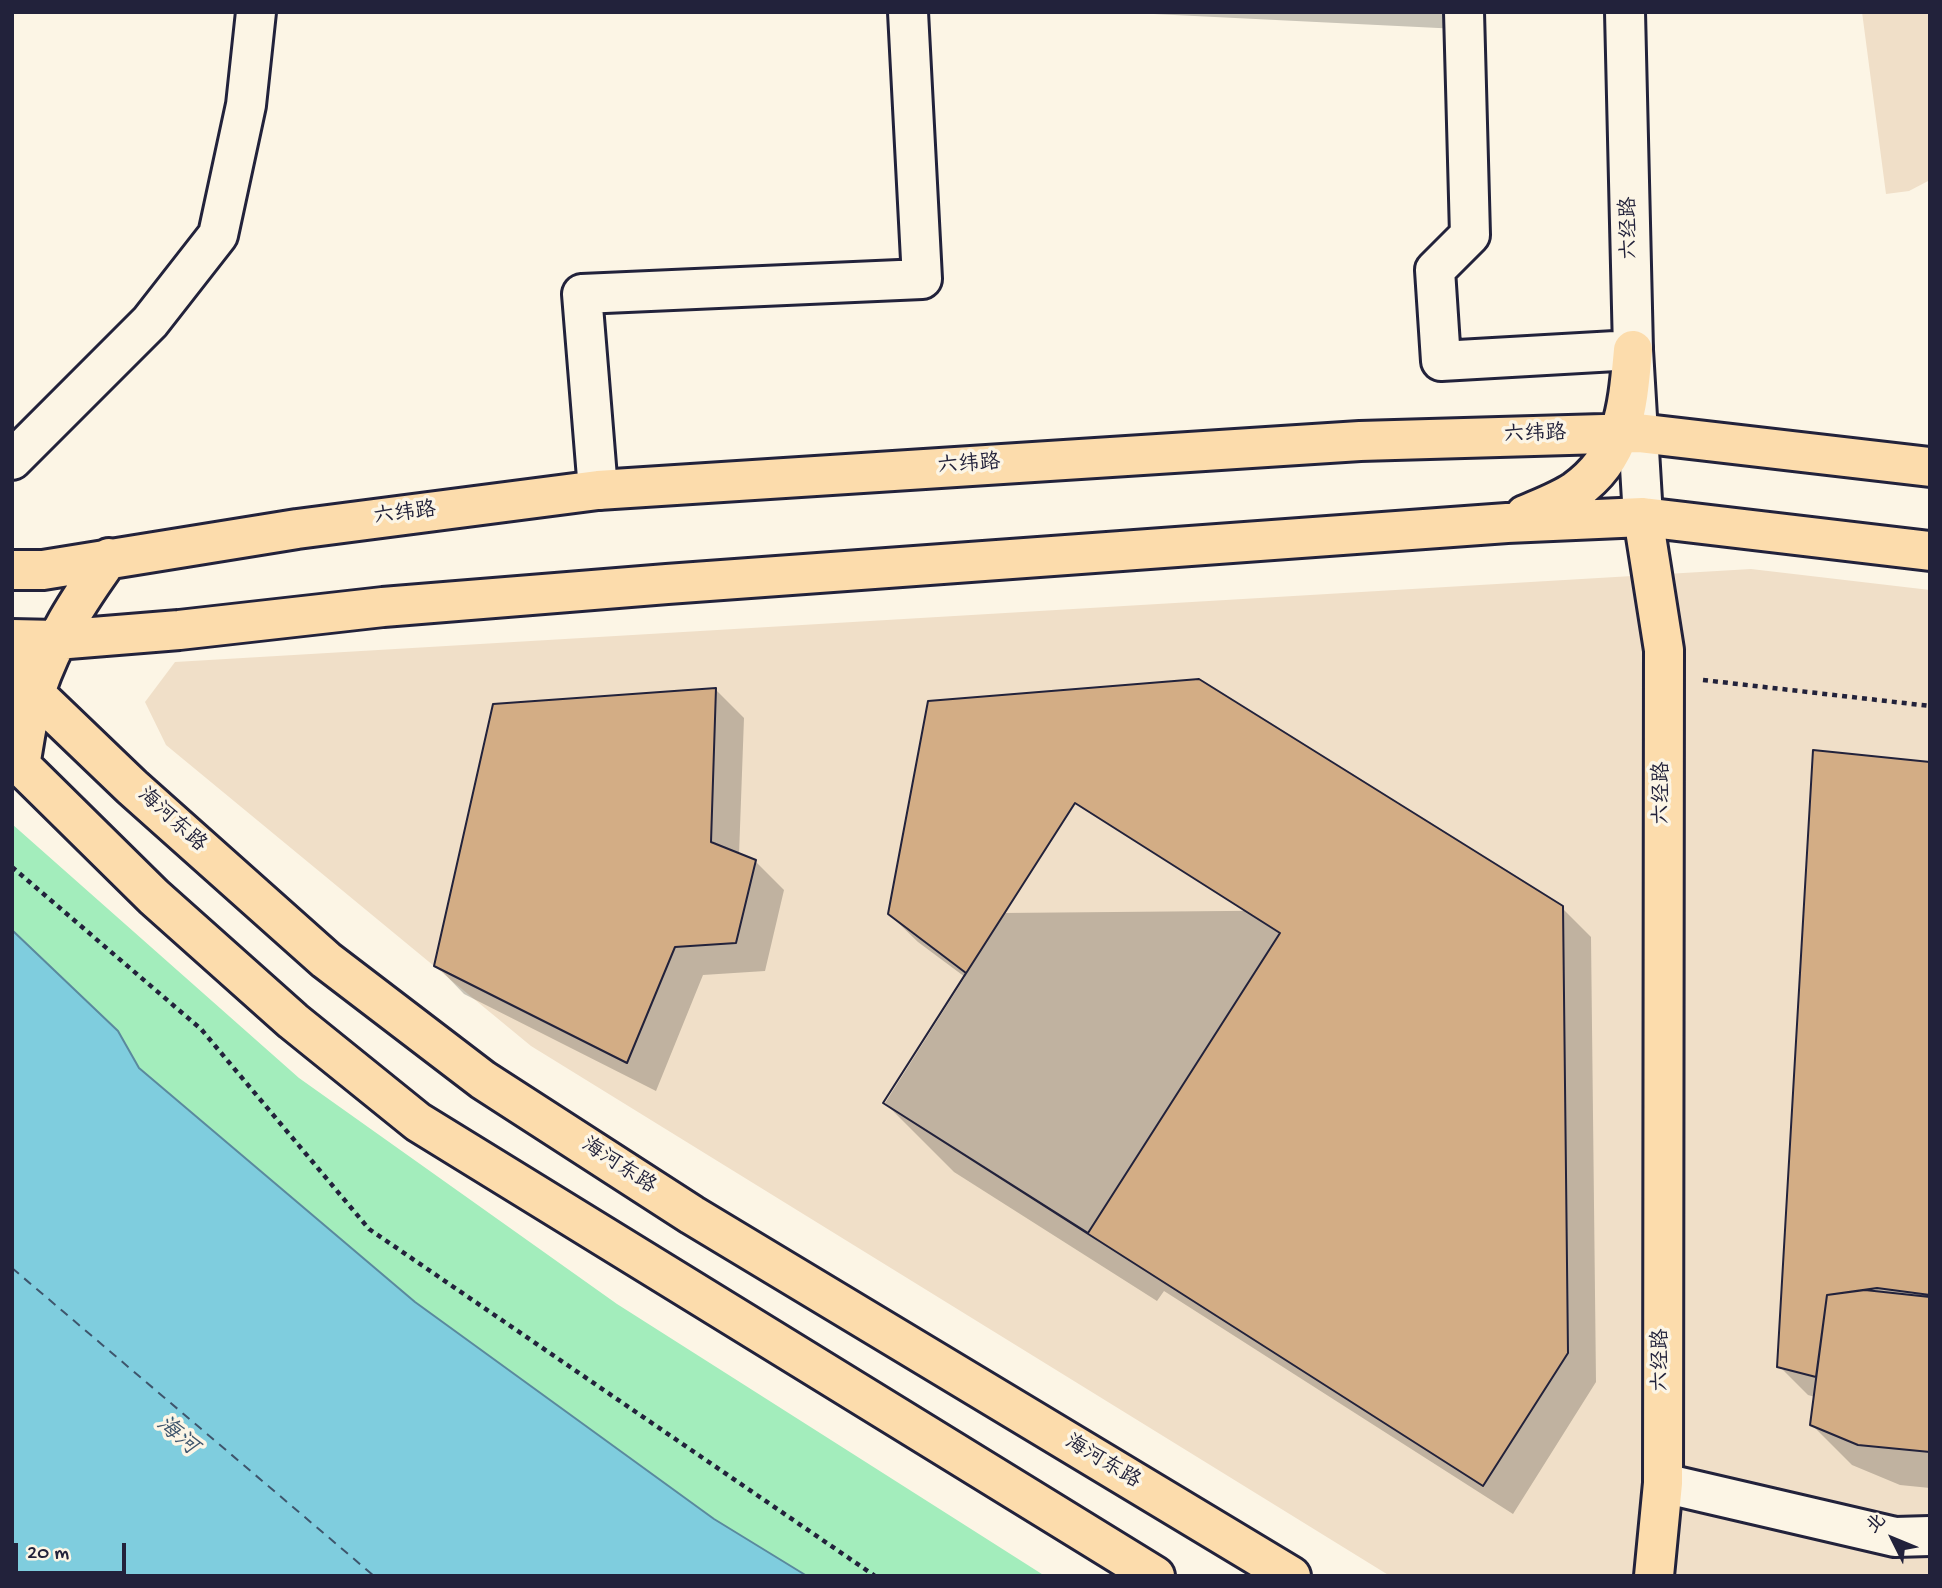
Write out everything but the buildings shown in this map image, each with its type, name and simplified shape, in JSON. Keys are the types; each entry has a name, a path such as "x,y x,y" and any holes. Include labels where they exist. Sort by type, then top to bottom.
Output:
{"main road":[{"name":"六纬路","path":"12,570 43,570 346,522 598,490 1360,440 1629,433 1930,467"},
{"path":"1507,523 1572,493 1587,482 1629,433"},
{"path":"12,639 56,640 179,630 383,607 600,589 1507,523 1643,517 1930,551"},
{"name":"六经路","path":"1643,517 1664,650 1663,1483 1654,1576"},
{"path":"109,558 74,607 56,640 23,680 16,761 153,897 293,1021 418,1122 1155,1576"},
{"name":"海河东路","path":"23,680 132,787 326,960 483,1080 692,1215 1291,1576"}],"street":[{"path":"12,460 150,322 218,235 246,105 256,12"},
{"path":"598,490 582,294 922,279 908,12"},
{"path":"1464,12 1470,235 1435,270 1441,361 1633,349"},
{"name":"六经路","path":"1625,12 1633,349 1629,433 1643,517"},
{"path":"1663,1483 1895,1536 1930,1536"}],"path":[{"path":"1664,675 1930,706"},
{"path":"12,866 201,1028 369,1229 875,1576"}],"shaded area":[{"path":"1862,12 1930,12 1930,180 1909,191 1886,194"},
{"path":"1751,569 1930,590 1930,1576 1390,1576 531,1046 166,745 145,702 175,662"}],"green space":[{"path":"12,824 299,1078 617,1304 1045,1576 12,1576"}],"water":[{"name":"海河","path":"12,930 118,1031 139,1068 415,1302 714,1519 807,1576 12,1576"}],"ferry route":[{"path":"12,1268 374,1576"}]}
